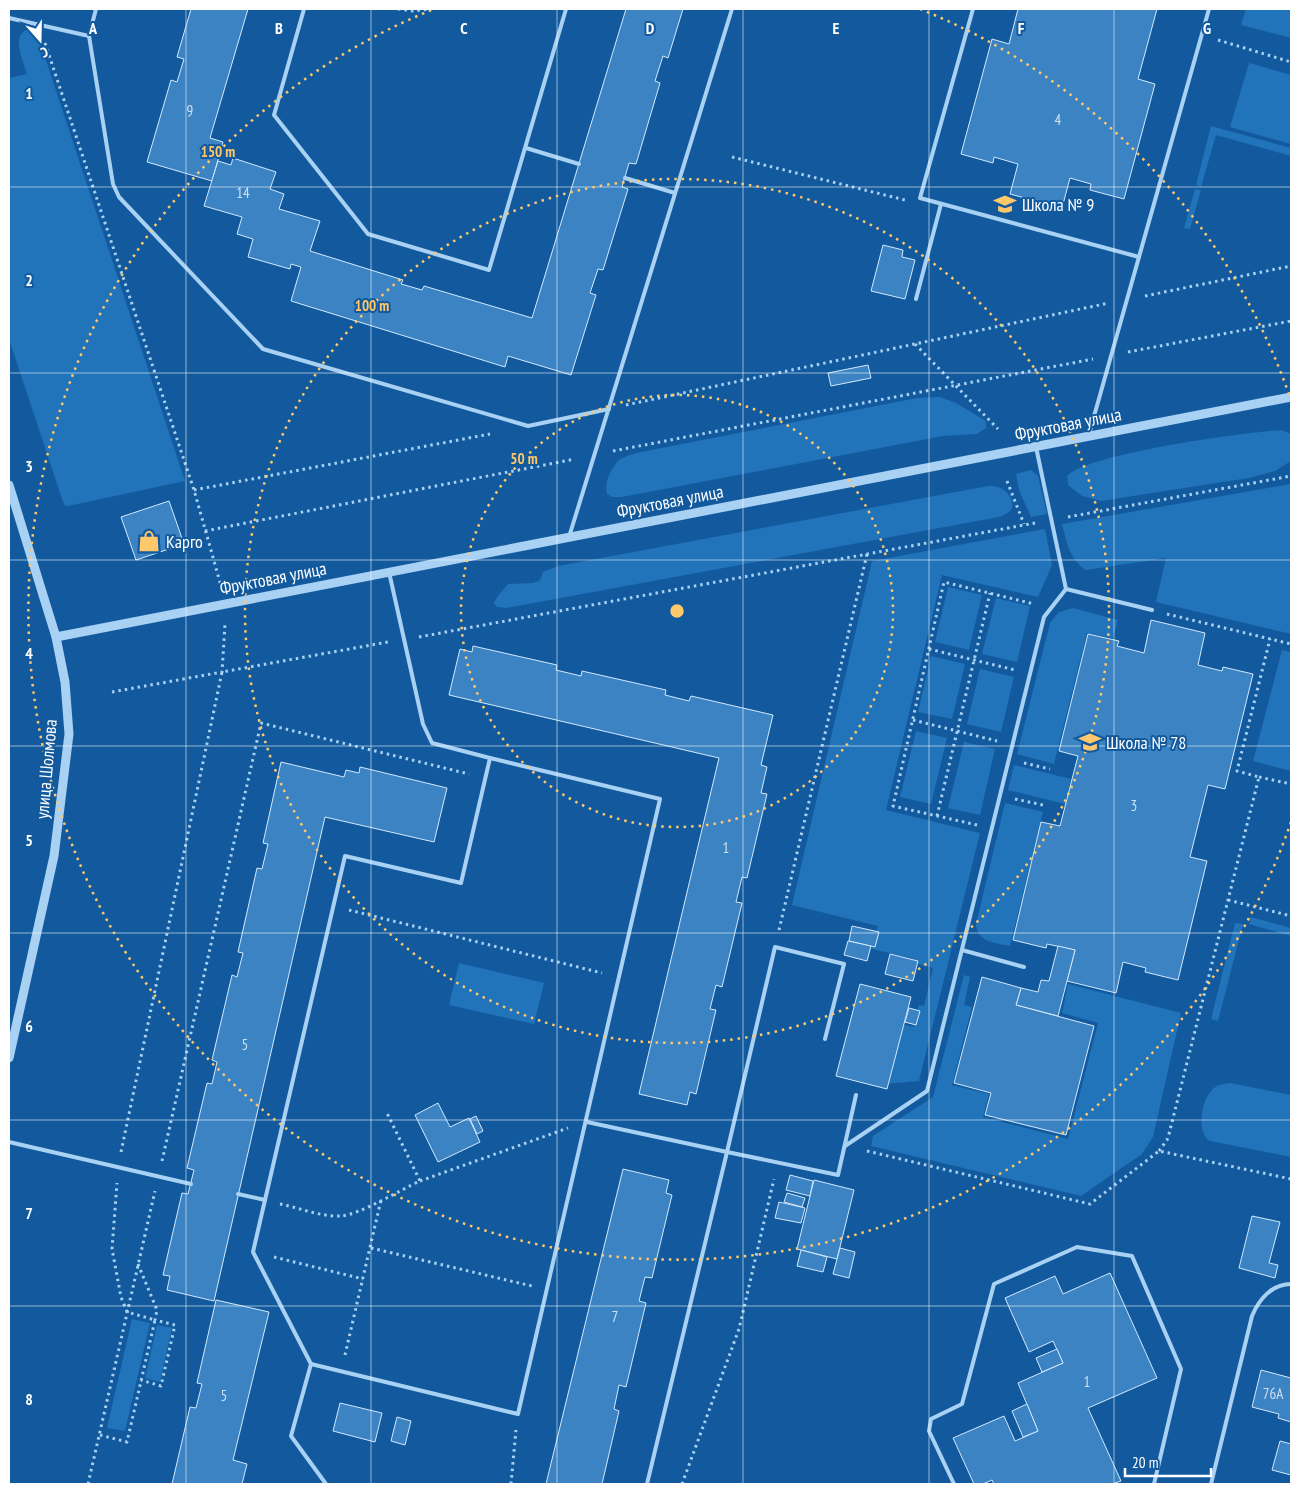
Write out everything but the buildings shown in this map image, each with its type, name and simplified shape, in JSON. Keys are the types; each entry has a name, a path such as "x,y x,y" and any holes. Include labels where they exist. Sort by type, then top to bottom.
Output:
{"street":[{"name":"Фруктовая улица","path":"56,637 1291,397"},
{"name":"улица Шолмова","path":"9,485 56,637 65,682 69,734 54,856 9,1058"}],"lane":[{"path":"96,9 89,36 113,184 119,197 263,349 528,426 609,409"},
{"path":"304,9 274,115 368,234 489,270 566,9"},
{"path":"568,537 732,9"},
{"path":"973,9 920,198 1139,257"},
{"path":"1089,436 1209,9"},
{"path":"9,18 89,36"},
{"path":"526,148 579,164"},
{"path":"625,178 675,193"},
{"path":"916,298 941,204"},
{"path":"1036,447 1066,589"},
{"path":"311,1364 518,1414 587,1122 660,799 432,743 423,724 389,572"},
{"path":"845,1146 927,1090 1044,617 1066,589"},
{"path":"1066,589 1152,610"},
{"path":"326,1484 291,1436 311,1364 253,1252 345,856 461,883 490,758"},
{"path":"647,1484 775,947 844,964 825,1039"},
{"path":"962,950 1024,967"},
{"path":"587,1122 838,1175 856,1096"},
{"path":"9,1142 191,1184"},
{"path":"238,1194 265,1200"},
{"path":"954,1484 929,1431 931,1419 962,1404 994,1284 1077,1246 1132,1256 1181,1369 1154,1484"},
{"path":"1211,1484 1252,1316 1257,1304 1265,1295 1274,1288 1291,1284"}],"path":[{"path":"398,9 413,11 431,9"},
{"path":"39,25 194,490 226,604 222,672 118,1167 112,1249 121,1297 127,1312"},
{"path":"1202,35 1291,62"},
{"path":"732,158 907,201 920,198"},
{"path":"609,409 1291,266"},
{"path":"205,531 1291,321"},
{"path":"915,344 998,429"},
{"path":"194,490 490,434"},
{"path":"112,692 1291,476"},
{"path":"1007,481 1024,524"},
{"path":"775,947 867,554"},
{"path":"992,829 893,806 944,582 1050,608"},
{"path":"937,816 990,593"},
{"path":"1152,610 1291,644"},
{"path":"1270,639 1237,771 1291,784"},
{"path":"929,649 1030,674"},
{"path":"913,720 1013,744"},
{"path":"88,1484 261,723 485,778"},
{"path":"1009,760 1050,769"},
{"path":"845,1146 1090,1204 1159,1151 1167,1140 1259,777"},
{"path":"1000,796 1043,805"},
{"path":"1228,900 1291,916"},
{"path":"333,906 619,978"},
{"path":"387,1113 420,1180"},
{"path":"265,1200 330,1216 344,1216 382,1200 420,1180 587,1122"},
{"path":"1159,1151 1291,1179"},
{"path":"682,1484 740,1329 778,1162"},
{"path":"341,1371 382,1200"},
{"path":"371,1248 547,1290"},
{"path":"253,1252 363,1279"},
{"path":"100,1435 127,1442 155,1320 157,1310 138,1264"},
{"path":"127,1312 176,1325 161,1386 141,1380"},
{"path":"511,1484 518,1414"}],"shaded area":[{"path":"1246,9 1291,9 1291,38 1241,25"},
{"path":"35,27 185,481 68,506 65,506 62,499 9,339 9,78 27,74 20,53 19,39 27,29"},
{"path":"1249,63 1291,75 1291,144 1230,127"},
{"path":"1211,126 1291,148 1291,156 1216,135 1201,187 1196,185"},
{"path":"1195,189 1201,190 1190,229 1184,228"},
{"path":"940,397 956,403 986,421 986,428 977,434 943,436 622,497 612,497 607,494 607,481 610,472 622,458 636,453 917,398"},
{"path":"1281,430 1291,434 1291,461 1275,471 1249,478 1101,501 1082,496 1068,485 1067,476 1080,468 1133,452 1235,435"},
{"path":"1031,470 1038,476 1047,514 1031,517 1019,490 1016,474"},
{"path":"1291,484 1291,634 1156,602 1166,558 1086,570 1072,556 1062,524"},
{"path":"988,486 998,487 1007,493 1012,505 1008,513 999,517 506,608 497,607 494,603 508,584 533,583 540,580 543,572 558,566"},
{"path":"1045,529 1052,565 1038,597 942,575 886,810 980,833 919,1081 884,1084 900,1024 914,1027 919,1005 924,1006 933,968 915,963 915,959 872,949 878,926 792,905 872,561"},
{"path":"948,587 982,595 969,650 935,642"},
{"path":"996,598 1030,606 1017,662 982,654"},
{"path":"1073,608 1118,620 1113,638 1087,633 1054,764 1017,754 1050,623 1059,612"},
{"path":"1282,650 1291,652 1291,771 1253,761"},
{"path":"931,656 965,664 952,719 918,712"},
{"path":"980,669 1014,677 1001,732 967,724"},
{"path":"916,731 947,738 931,804 900,797"},
{"path":"964,742 995,749 980,815 948,808"},
{"path":"1014,765 1071,779 1065,804 1008,790"},
{"path":"1005,803 1043,812 1010,946 983,938 977,930 976,924"},
{"path":"1251,917 1291,928 1291,936 1249,924"},
{"path":"1235,923 1243,924 1218,1021 1211,1019"},
{"path":"459,963 544,983 534,1024 449,1005"},
{"path":"964,975 970,977 964,1005 972,1007 952,1085 989,1094 983,1117 1068,1139 1098,1023 1062,1013 1068,984 1181,1013 1153,1137 1142,1154 1081,1196 871,1146 873,1136 933,1097"},
{"path":"1230,1083 1291,1095 1291,1157 1210,1141 1206,1137 1202,1124 1205,1101 1214,1088"},
{"path":"132,1319 150,1323 125,1431 107,1428"},
{"path":"157,1325 172,1328 160,1382 145,1378"}],"place":[{"name":"Школа № 9","path":"1005,204"},
{"name":"Карго","path":"149,541"},
{"name":"Школа № 78","path":"1090,742"}]}
